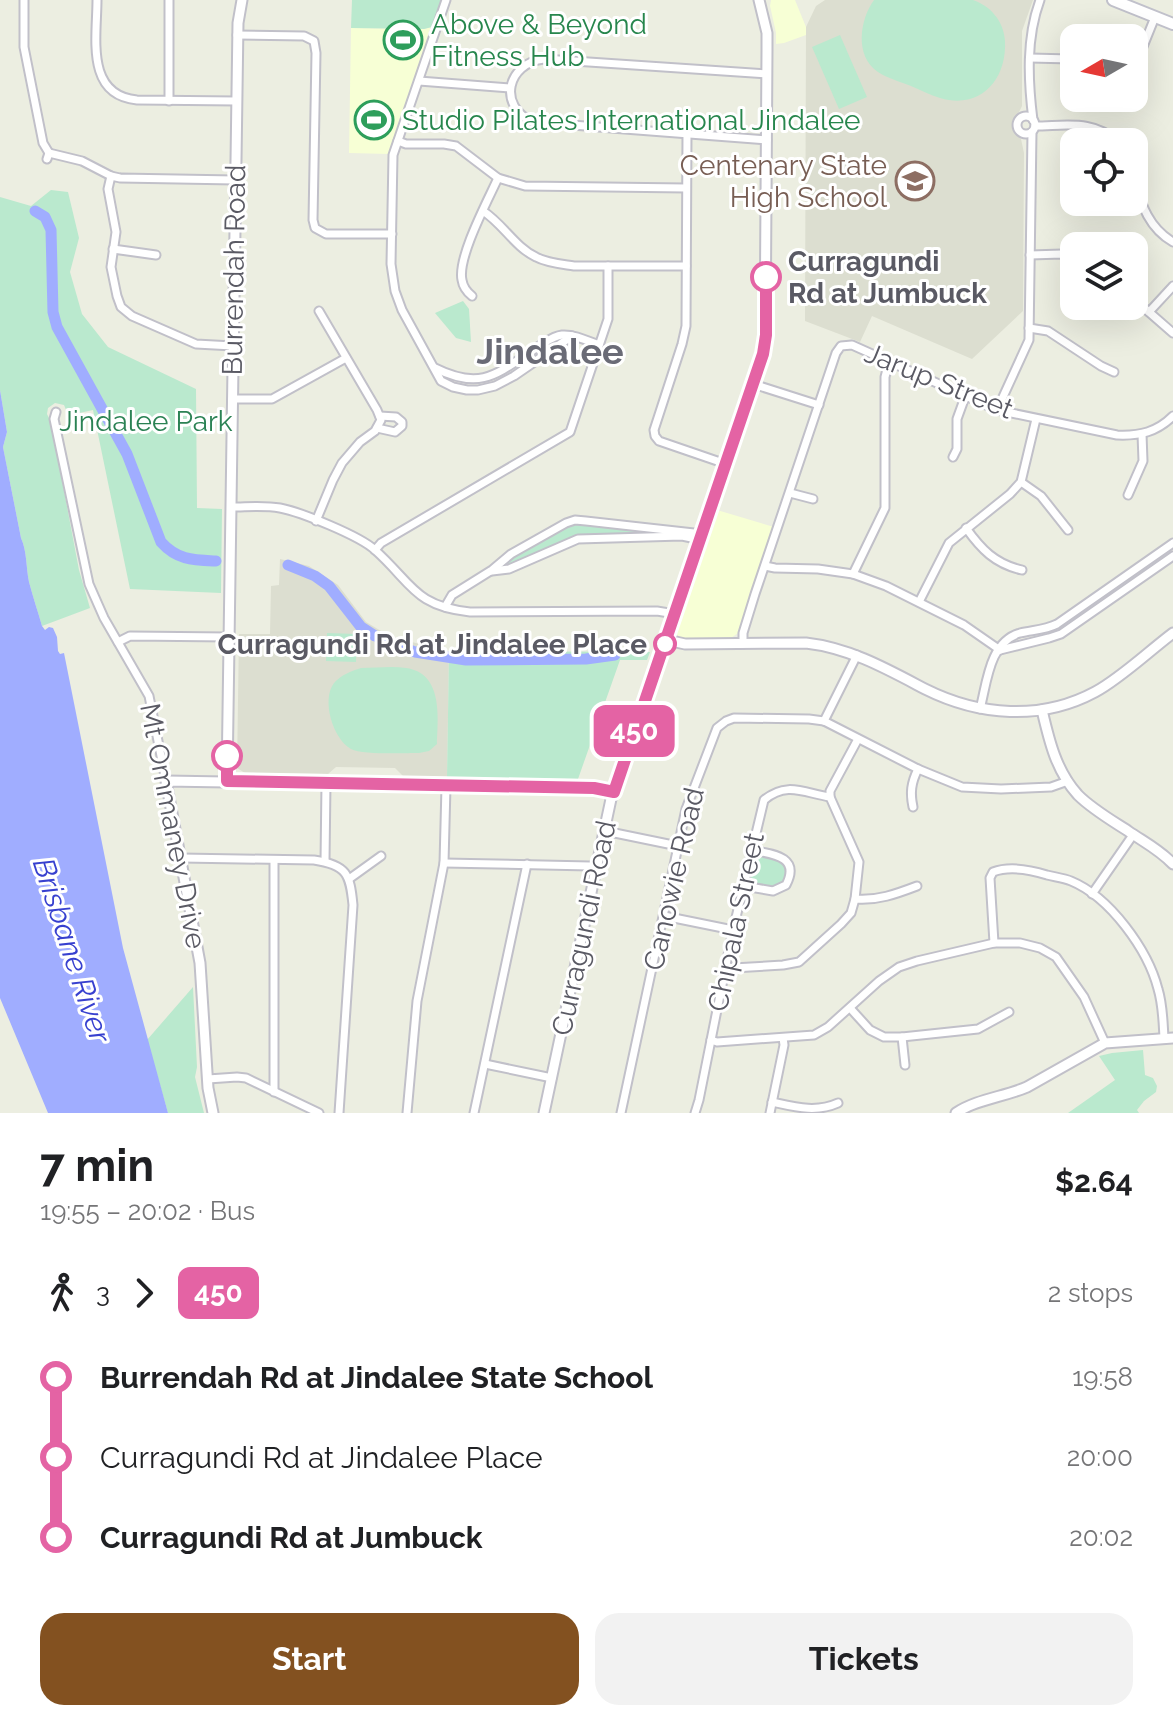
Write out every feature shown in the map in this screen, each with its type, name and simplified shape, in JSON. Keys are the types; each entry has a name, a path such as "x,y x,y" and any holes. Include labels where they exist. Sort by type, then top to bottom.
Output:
{"main road":[{"path":"1113,0 1173,24"}],"street":[{"path":"24,0 25,50 48,156 82,161 111,176 124,178 235,180"},
{"path":"97,0 97,65 104,83 114,93 124,98 169,101 237,101"},
{"path":"169,0 169,101"},
{"name":"Burrendah Road","path":"227,781 239,0"},
{"path":"446,0 393,155 391,264 395,291 408,325 435,368 456,378 481,380 502,371 557,336 572,336 599,345"},
{"name":"Curragundi Road","path":"544,1113 621,767 763,354 766,335 767,33 759,0"},
{"path":"997,410 1026,350 1029,328 1030,58 1033,20 1040,0"},
{"path":"1148,34 1155,17"},
{"path":"237,35 304,36 314,41 315,228 326,234 392,234"},
{"path":"1030,58 1060,59"},
{"path":"767,74 544,59 523,65 514,75 510,88 515,109 533,122 767,140"},
{"path":"419,81 510,88"},
{"path":"1030,99 1017,125 1019,130 1094,128"},
{"path":"1022,118 1027,117 1031,128"},
{"path":"687,134 684,336 655,424 655,436 659,441 726,464"},
{"path":"398,141 456,146 498,178 515,184 536,187 686,188"},
{"path":"111,176 108,189 116,232 111,267 121,307 128,314 196,344 233,346"},
{"path":"472,296 466,289 461,272 471,234 498,178"},
{"path":"483,211 520,246 536,257 556,263 574,266 686,266"},
{"path":"1147,216 1161,235 1173,242"},
{"path":"113,249 156,255"},
{"path":"1030,255 1060,254"},
{"path":"375,550 381,543 570,432 608,319 608,266"},
{"path":"1173,286 1149,312 1173,333"},
{"path":"316,521 342,463 380,422 380,416 319,311"},
{"path":"1029,328 1048,331 1114,372"},
{"name":"Jarup Street","path":"819,405 836,353 841,346 852,345 997,410 1117,435 1142,434"},
{"path":"232,399 272,399 346,358"},
{"path":"853,574 885,508 885,377 889,362"},
{"path":"743,644 745,624 819,405 753,384"},
{"path":"953,457 957,449 957,419 965,397"},
{"name":"Mt Ommaney Drive","path":"56,412 54,419 85,569 97,604 149,696 200,963 213,1113"},
{"path":"377,428 395,432 402,426 398,418 380,416"},
{"path":"1128,495 1143,461 1142,434 1157,429 1173,416"},
{"path":"919,602 949,543 1021,482 1036,419"},
{"path":"1021,482 1041,496 1068,530"},
{"path":"790,493 813,499"},
{"path":"231,507 281,508 365,542 418,595 445,607 470,612 657,611 675,614"},
{"path":"445,607 452,595 490,572 511,554 563,524 574,521 664,528 702,537"},
{"path":"966,528 993,558 1022,570"},
{"path":"490,572 509,569 578,539 702,537"},
{"path":"980,709 990,665 1005,641 1015,635 1057,624 1173,543"},
{"path":"765,566 853,574 886,586 964,625 1000,650 1061,634 1173,556"},
{"path":"667,640 677,643 825,645 857,655 965,706 1001,712 1042,710 1071,703 1097,691 1173,633"},
{"path":"118,642 130,636 228,637"},
{"path":"824,721 857,655"},
{"path":"1042,710 1057,762 1078,795 1100,813 1154,847 1173,864"},
{"name":"Canowie Road","path":"621,1113 686,809 717,728 726,721 734,718 824,721 918,769 962,787 1051,787 1068,781"},
{"path":"726,966 799,962 851,913 859,862 830,791 858,739"},
{"path":"913,807 911,790 918,769"},
{"path":"166,781 594,788 614,792"},
{"path":"325,861 326,783"},
{"path":"407,1113 417,1001 444,863 446,786"},
{"name":"Chipala Street","path":"695,1113 764,800 778,791 797,789 830,797"},
{"path":"605,831 678,846"},
{"path":"1092,894 1133,835"},
{"path":"744,886 773,891 786,885 790,876 788,863 778,855 751,850"},
{"path":"349,879 381,856"},
{"path":"181,858 325,861 339,868 349,879 353,905 339,1113"},
{"path":"274,860 274,1092"},
{"path":"444,863 597,867"},
{"path":"474,1113 527,864"},
{"path":"956,1113 980,1101 1015,1093 1105,1043 1169,1038 1158,988 1143,951 1119,919 1092,894 1073,882 1042,873 1001,869 993,872 990,878 994,943"},
{"path":"855,899 881,899 917,886"},
{"path":"664,916 733,930"},
{"path":"711,1040 814,1035 822,1032 899,967 994,943 1020,943 1040,948 1056,957 1084,997 1105,1043"},
{"path":"850,1008 870,1030 884,1037 978,1029 1009,1012"},
{"path":"902,1037 905,1065"},
{"path":"770,1113 783,1038"},
{"path":"485,1064 552,1078"},
{"path":"208,1079 246,1078 319,1113"},
{"path":"772,1102 818,1110 838,1103"}],"shaded area":[{"path":"771,0 795,0 806,35 776,44"},
{"name":"Centenary State High School","path":"825,0 1033,0 1022,31 1022,106 1014,122 1015,133 1021,139 1024,153 1023,311 972,359 872,316 860,342 805,321 806,27 816,6"},
{"path":"432,27 389,154 349,153 351,28"},
{"path":"717,510 774,527 738,633 731,638 682,638 675,632"},
{"path":"280,559 309,566 338,585 366,622 391,637 449,651 447,777 403,776 395,768 336,767 328,774 245,773 237,768 239,634 270,634 271,586 279,585"}],"green space":[{"path":"352,0 442,0 432,27 424,29 351,28"},
{"path":"874,0 973,0 985,6 999,21 1004,34 1004,55 996,79 979,96 954,101 936,97 878,72 870,65 862,47 865,17"},
{"path":"840,35 867,97 839,109 812,47"},
{"name":"Jindalee Park","path":"51,190 68,192 79,238 70,272 82,314 108,347 196,389 197,508 222,509 221,593 130,589 93,410 66,416 64,405 55,403 48,408 47,414 79,570 90,608 42,626 29,582 3,447 7,432 0,390 0,197 31,206"},
{"path":"463,301 469,309 471,342 456,338 435,313"},
{"path":"574,523 662,532 575,535 507,564 511,558"},
{"path":"327,633 357,634 356,662 326,661"},
{"path":"449,651 650,652 647,660 620,660 578,779 447,777"},
{"path":"361,668 406,668 427,678 436,698 437,744 429,751 419,753 374,753 357,751 345,744 331,719 330,690 340,678"},
{"path":"757,855 775,858 785,865 788,869 784,884 773,888 753,885 751,870"},
{"path":"193,987 195,1077 204,1113 168,1113 147,1040"},
{"path":"1143,1050 1145,1075 1153,1078 1157,1086 1156,1092 1137,1110 1139,1113 1068,1113 1115,1080 1099,1056"}],"water":[{"name":"Brisbane River","path":"0,390 7,432 3,447 29,582 42,626 45,630 53,628 58,651 64,653 123,948 168,1113 48,1113 0,998"}],"waterway":[{"path":"35,211 45,217 51,230 53,312 57,327 127,454 161,542 179,556 216,561"},
{"path":"288,565 315,576 329,586 361,627 415,652 466,660 586,659 615,655"}],"bus line":[{"name":"450","path":"227,756 227,781 594,788 614,792 763,354 766,342 766,277"}],"place":[{"name":"Above & Beyond Fitness Hub","path":"403,40"},
{"name":"Studio Pilates International Jindalee","path":"374,120"},
{"name":"Centenary State High School","path":"915,181"},
{"name":"Curragundi Rd at Jumbuck","path":"766,277"},
{"name":"Curragundi Rd at Jindalee Place","path":"665,644"}],"district":[{"name":"Jindalee","path":"550,351"}]}
